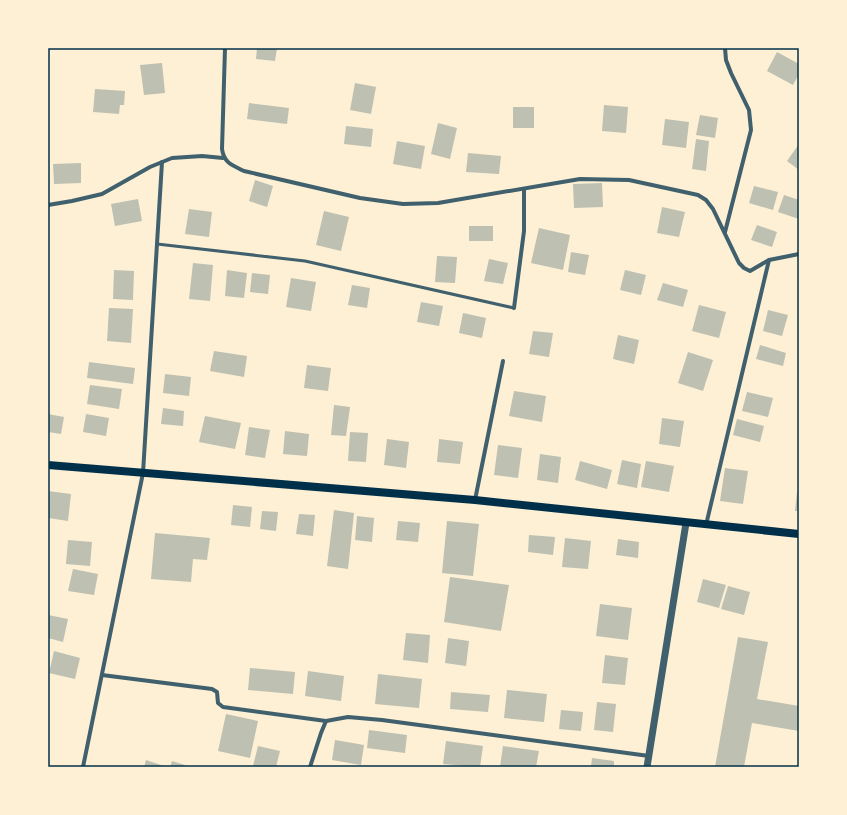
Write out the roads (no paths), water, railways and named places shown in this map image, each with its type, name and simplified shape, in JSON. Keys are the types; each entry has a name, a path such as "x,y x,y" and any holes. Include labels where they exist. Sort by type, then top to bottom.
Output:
{"main road":[{"path":"48,465 475,500 799,534"}],"street":[{"path":"223,158 225,48"},
{"path":"725,48 726,60 731,73 749,110 751,130 725,233"},
{"path":"48,205 102,194 138,173 172,158 202,156 223,158 231,165 244,171 360,198 403,204 438,203 580,179 628,180 698,196 706,200 713,209 739,263 750,272 769,260 799,254"},
{"path":"83,767 143,472 162,162"},
{"path":"514,308 524,231 524,189"},
{"path":"706,525 769,260"},
{"path":"475,500 503,361"},
{"path":"647,767 686,523"},
{"path":"102,675 212,689 217,692 218,703 223,707 326,721 348,717 382,720 649,756"},
{"path":"310,767 326,721"}],"lane":[{"path":"157,244 305,261 514,308"}]}
